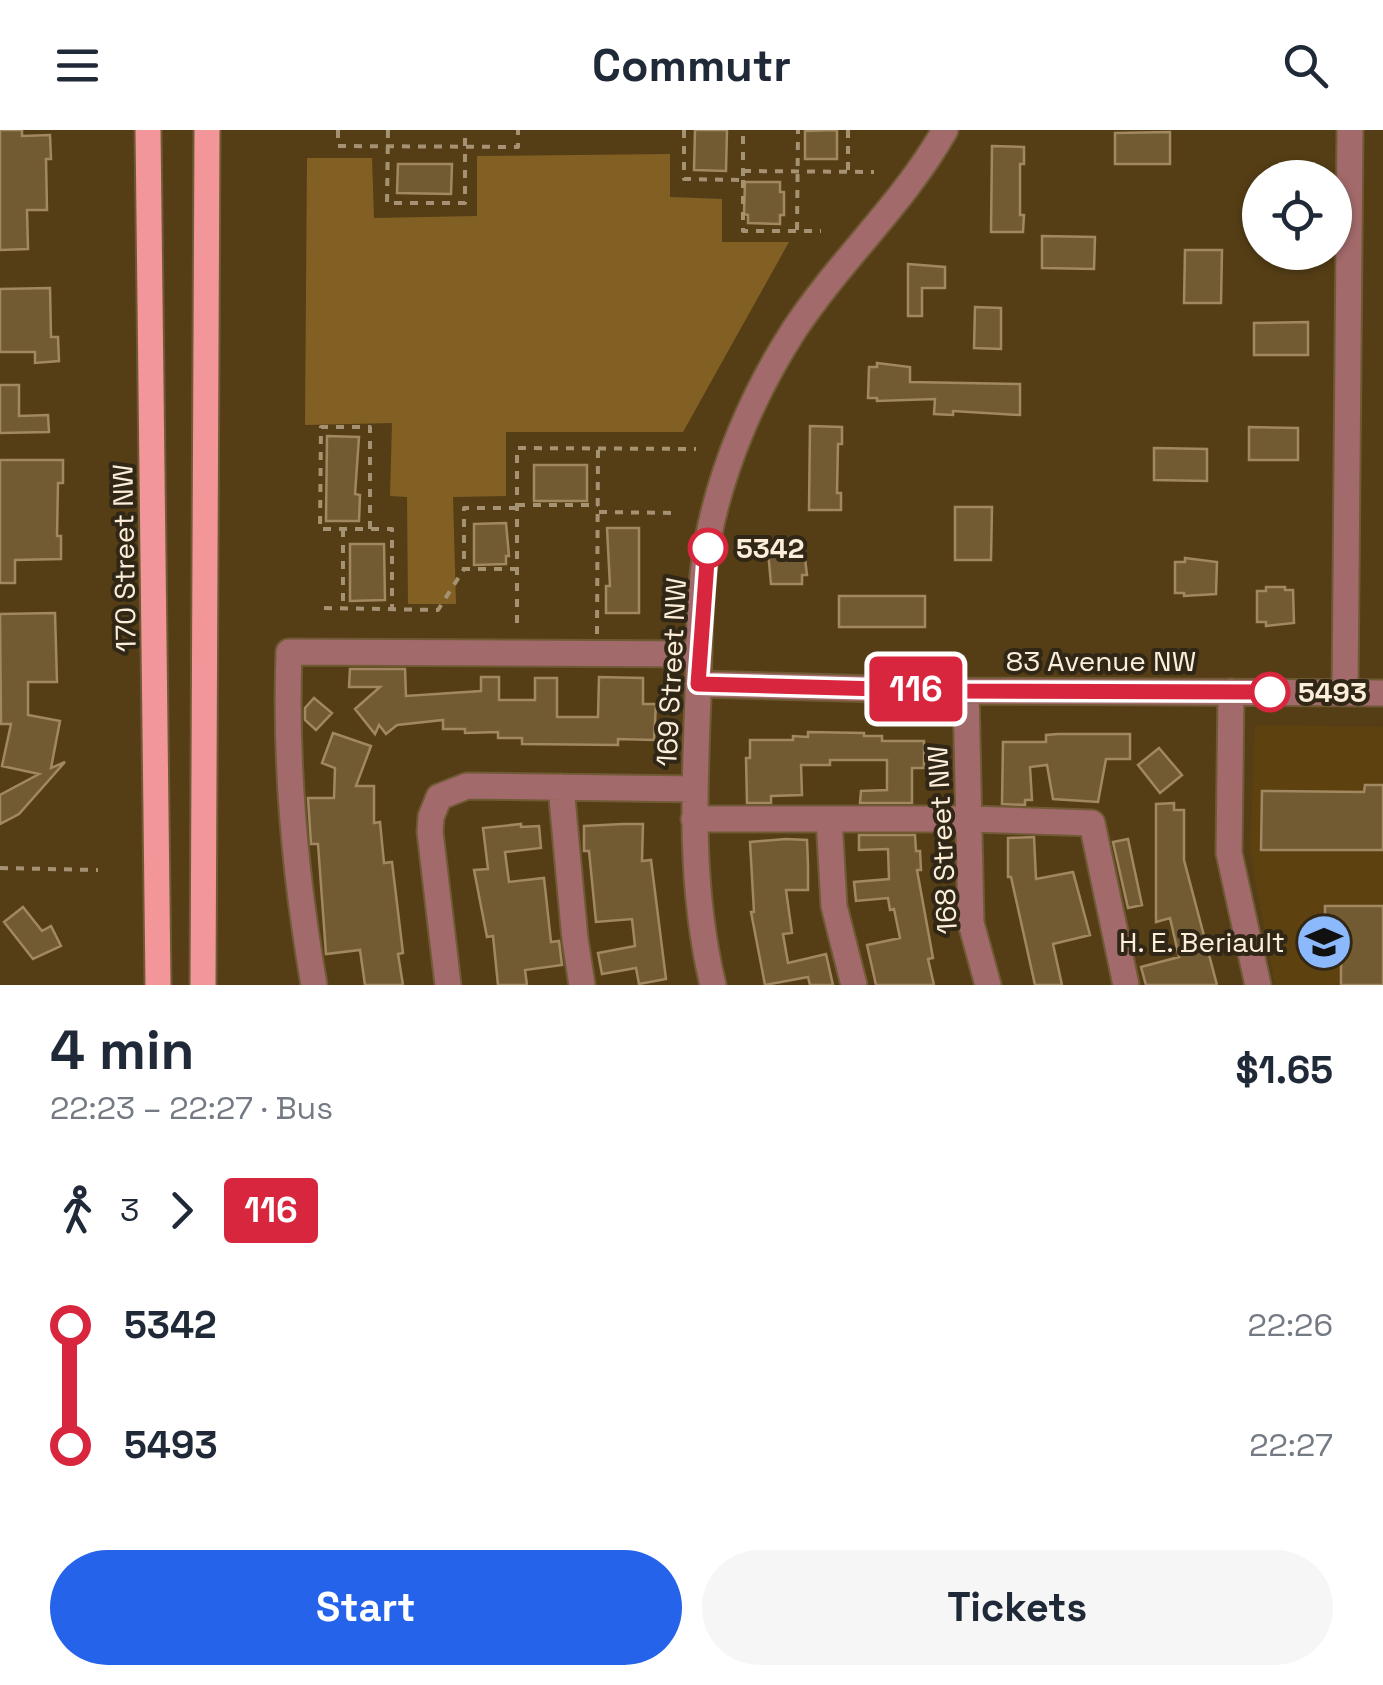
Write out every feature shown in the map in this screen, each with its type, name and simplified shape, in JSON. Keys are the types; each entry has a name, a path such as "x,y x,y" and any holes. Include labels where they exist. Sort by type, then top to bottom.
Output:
{"main road":[{"name":"170 Street NW","path":"148,130 158,985"},
{"path":"203,985 206,130"}],"street":[{"name":"169 Street NW","path":"713,985 696,874 694,820 699,654 708,540 740,431 795,329 924,167 945,130"},
{"path":"1346,693 1350,130"},
{"path":"314,985 300,903 287,708 289,652 699,654"},
{"name":"83 Avenue NW","path":"698,684 966,691 1383,693"},
{"name":"168 Street NW","path":"966,691 972,923 988,985"},
{"path":"1231,692 1229,853 1258,985"},
{"path":"448,985 430,832 430,817 439,797 467,786 695,788"},
{"path":"561,787 582,985"},
{"path":"694,820 1092,824 1126,985"},
{"path":"829,820 834,906 854,985"}],"path":[{"path":"338,130 338,146 518,147 518,130"},
{"path":"388,130 387,203 466,203 465,130"},
{"path":"684,130 684,179 743,180"},
{"path":"743,130 743,231 822,231"},
{"path":"797,231 798,130"},
{"path":"848,130 848,172"},
{"path":"743,171 874,172"},
{"path":"370,530 370,427 321,427 320,530 370,530 392,530 392,610"},
{"path":"517,623 517,448 696,449"},
{"path":"597,651 598,448"},
{"path":"324,608 438,610 464,569 464,508 680,512"},
{"path":"343,530 343,608"},
{"path":"464,569 517,569"},
{"path":"0,868 98,870"}],"shaded area":[{"path":"670,154 670,197 722,199 722,242 789,242 683,432 506,432 506,496 453,497 456,604 408,604 407,497 390,496 392,423 305,425 307,158 372,158 374,218 477,216 477,156"},
{"path":"1255,725 1383,727 1383,985 1275,985 1250,852"}],"building":[{"path":"0,130 22,130 22,136 50,135 51,159 46,159 47,210 27,210 28,249 0,250"},
{"path":"695,130 727,130 726,171 694,170"},
{"path":"837,130 837,159 805,159 805,131"},
{"path":"1170,132 1170,164 1115,164 1115,133"},
{"path":"992,146 1024,147 1024,164 1020,164 1023,232 991,232"},
{"path":"398,164 452,164 451,194 397,193"},
{"path":"745,182 780,182 784,215 780,215 780,224 748,223 748,215 744,214"},
{"path":"1042,236 1095,237 1094,269 1042,268"},
{"path":"1185,250 1222,250 1221,303 1184,303"},
{"path":"908,264 945,267 945,288 922,288 922,316 908,316"},
{"path":"50,288 51,337 58,337 59,361 35,363 35,352 0,352 0,289"},
{"path":"975,307 1001,308 1001,349 974,348"},
{"path":"1308,322 1308,355 1254,355 1254,323"},
{"path":"877,363 910,367 910,382 1020,384 1020,415 953,411 953,415 934,414 935,399 868,398 869,367 877,367"},
{"path":"0,385 19,385 19,416 48,415 49,432 0,433"},
{"path":"810,426 842,427 837,493 841,493 841,510 809,510"},
{"path":"1249,427 1298,428 1298,460 1249,460"},
{"path":"327,436 359,437 355,494 360,495 359,521 326,521"},
{"path":"1154,448 1207,449 1207,481 1154,480"},
{"path":"0,460 63,460 63,483 58,483 57,536 61,536 61,559 15,560 15,583 0,583"},
{"path":"534,465 587,465 587,501 534,501"},
{"path":"955,507 992,507 991,560 955,560"},
{"path":"506,523 506,564 474,565 474,524"},
{"path":"607,528 639,528 639,613 606,613 606,586 610,586"},
{"path":"771,542 803,542 807,575 802,575 802,584 771,584"},
{"path":"350,544 384,544 385,600 350,601"},
{"path":"1185,558 1217,562 1216,594 1175,593 1175,562 1185,562"},
{"path":"1266,587 1293,590 1294,623 1266,626 1266,622 1257,622 1257,591 1266,591"},
{"path":"839,596 925,596 925,627 839,627"},
{"path":"55,613 57,682 28,682 28,715 60,721 51,768 65,762 19,814 0,824 0,795 39,774 2,766 11,724 1,724 0,614"},
{"path":"350,669 405,669 406,696 481,691 481,677 499,677 499,700 535,700 535,678 557,678 557,717 598,717 599,677 643,678 643,704 656,704 654,740 618,739 618,745 522,744 522,738 498,738 498,732 443,729 443,720 397,725 386,734 379,725 375,734 355,709 380,687 349,687"},
{"path":"314,698 332,713 316,730 305,720 305,708"},
{"path":"808,732 864,733 882,736 882,741 924,741 924,768 912,768 912,803 860,803 861,791 887,790 887,760 830,760 830,765 801,765 802,795 771,796 771,803 747,803 746,758 750,758 750,740 793,740 793,736 808,737"},
{"path":"333,733 371,746 356,786 374,786 374,823 380,822 384,863 392,862 403,985 365,985 360,950 326,954 318,844 311,844 308,798 334,798 335,768 322,763"},
{"path":"1130,734 1130,759 1106,759 1098,802 1053,799 1047,765 1030,767 1032,800 1025,800 1025,805 1002,804 1003,742 1046,742 1046,735"},
{"path":"1159,748 1182,775 1160,793 1138,765"},
{"path":"1365,785 1383,785 1383,850 1261,850 1262,791 1364,792"},
{"path":"1174,803 1174,810 1184,810 1184,860 1217,985 1146,985 1141,967 1179,957 1170,918 1156,922 1156,804"},
{"path":"643,824 642,861 651,860 666,979 639,984 636,968 602,974 598,953 635,946 632,919 596,922 589,851 584,851 584,826"},
{"path":"539,826 541,848 505,852 509,882 544,878 551,942 559,941 562,965 525,970 527,985 498,985 493,936 487,937 474,870 488,869 483,828"},
{"path":"859,835 915,835 934,985 876,985 867,945 900,938 888,898 856,901 854,882 889,879 888,849 859,850"},
{"path":"1034,837 1036,879 1073,872 1090,935 1053,944 1062,985 1035,985 1008,877 1008,838"},
{"path":"1128,839 1142,905 1128,908 1113,842"},
{"path":"807,840 808,865 808,890 786,890 792,933 783,934 788,963 826,954 833,985 810,985 808,977 765,985 751,912 750,842"},
{"path":"1325,906 1383,906 1383,985 1341,985 1341,952 1325,952"},
{"path":"23,907 42,931 51,926 61,946 33,959 4,922"}],"bus line":[{"name":"116","path":"708,548 698,684 953,691 1270,692"}],"place":[{"name":"5342","path":"708,548"},
{"name":"5493","path":"1270,692"},
{"name":"H. E. Beriault","path":"1324,942"}]}
